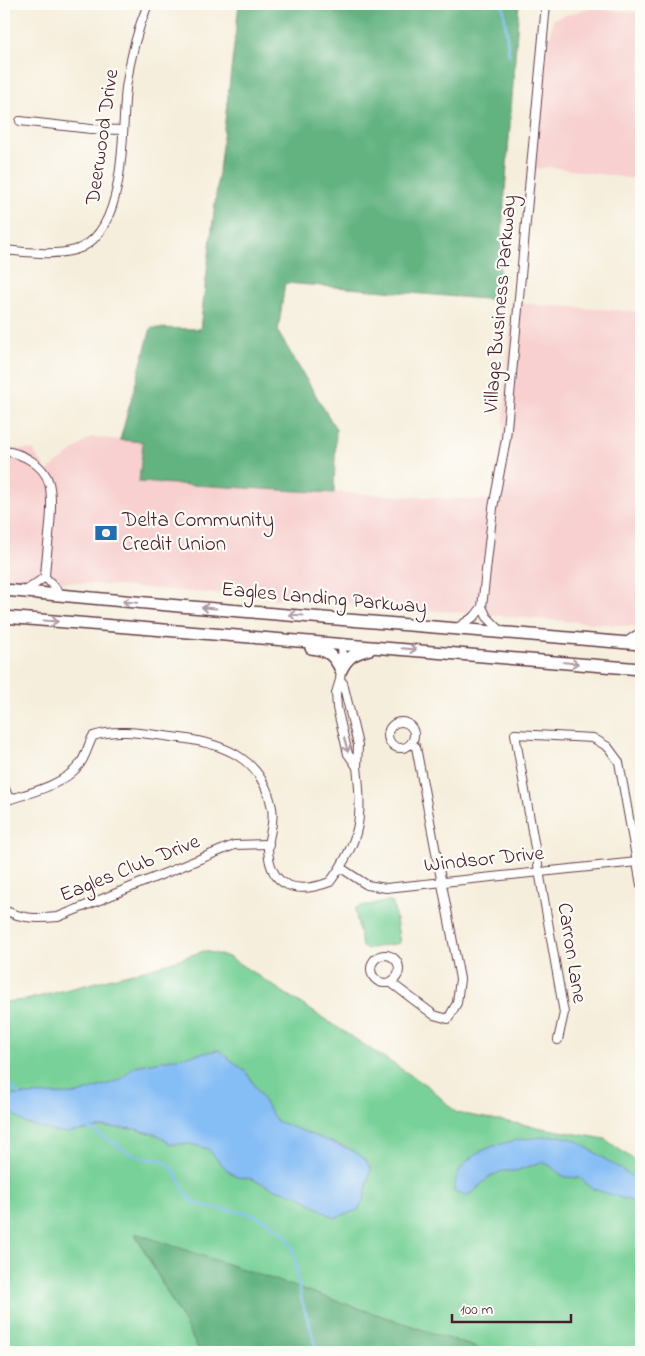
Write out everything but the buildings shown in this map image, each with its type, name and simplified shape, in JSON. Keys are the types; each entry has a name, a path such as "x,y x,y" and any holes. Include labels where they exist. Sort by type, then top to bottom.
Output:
{"main road":[{"name":"Eagles Landing Parkway","path":"4,590 641,644"},
{"name":"Eagles Landing Parkway","path":"4,618 343,643 641,669"},
{"path":"206,634 247,643 324,649 332,654 340,678"},
{"path":"340,678 346,659 354,653 386,647"}],"street":[{"name":"Deerwood Drive","path":"4,250 40,253 76,250 101,230 109,217 116,196 126,87 134,46 148,4"},
{"name":"Village Business Parkway","path":"482,607 493,508 506,440 546,4"},
{"path":"20,122 122,130"},
{"path":"4,451 25,456 43,472 49,481 50,496 45,577 63,596"},
{"path":"24,592 45,577"},
{"path":"456,629 471,620 482,607 486,617 503,633"},
{"path":"626,642 641,632"},
{"path":"343,643 340,678 344,710 340,723 348,754 357,767"},
{"path":"4,786 7,800 44,788 66,776 80,764 93,736 109,731 185,738 224,747 243,758 256,772 267,790 274,824 269,844 272,870 279,879 290,887 304,889 318,887 330,882 341,868 354,843 360,819 357,767 358,745 343,683 340,678"},
{"name":"Carron Lane","path":"558,1040 564,1013 516,734 593,738 608,746 619,762 637,862"},
{"path":"390,982 434,1015 448,1019 458,1004 460,979 443,882 416,747 411,743"},
{"name":"Eagles Club Drive","path":"4,910 19,917 36,919 58,917 234,845 269,844"},
{"path":"637,862 641,885"},
{"name":"Windsor Drive","path":"341,868 367,885 386,888 637,862"}],"shaded area":[{"path":"589,8 641,13 641,180 550,167 527,170 553,19"},
{"path":"512,303 641,312 641,627 4,577 4,448 33,450 47,471 91,437 143,442 139,482 498,501"}],"green space":[{"path":"239,4 519,4 497,300 285,283 278,332 336,429 334,493 139,482 143,442 120,440 151,328 200,329"},
{"path":"390,901 393,903 400,943 366,949 362,947 355,910 357,907"},
{"path":"204,951 229,957 429,1087 457,1113 605,1139 641,1165 641,1352 483,1352 477,1348 135,1234 200,1352 4,1352 4,1002 26,1000 152,968"},
{"path":"135,1233 477,1348 483,1352 200,1352"}],"water":[{"path":"219,1050 247,1073 276,1121 352,1150 365,1159 371,1169 364,1199 358,1210 334,1218 298,1195 275,1189 252,1179 237,1177 227,1170 208,1149 190,1144 170,1144 158,1135 135,1129 104,1127 67,1133 56,1132 27,1124 14,1115 7,1105 7,1095 78,1094 120,1080 135,1066"},
{"path":"560,1136 575,1140 641,1182 641,1204 593,1189 580,1178 564,1177 542,1162 516,1171 502,1171 488,1178 473,1192 465,1196 454,1192 457,1175 466,1162 478,1153 511,1141"}],"waterway":[{"path":"503,4 509,55"},
{"path":"4,1081 19,1094"},
{"path":"87,1128 132,1154 148,1159 162,1160 173,1169 186,1194 194,1202 207,1207 253,1215 270,1223 281,1232 289,1241 293,1250 302,1301 316,1352"}],"place":[{"name":"Delta Community Credit Union","path":"106,533"}]}
